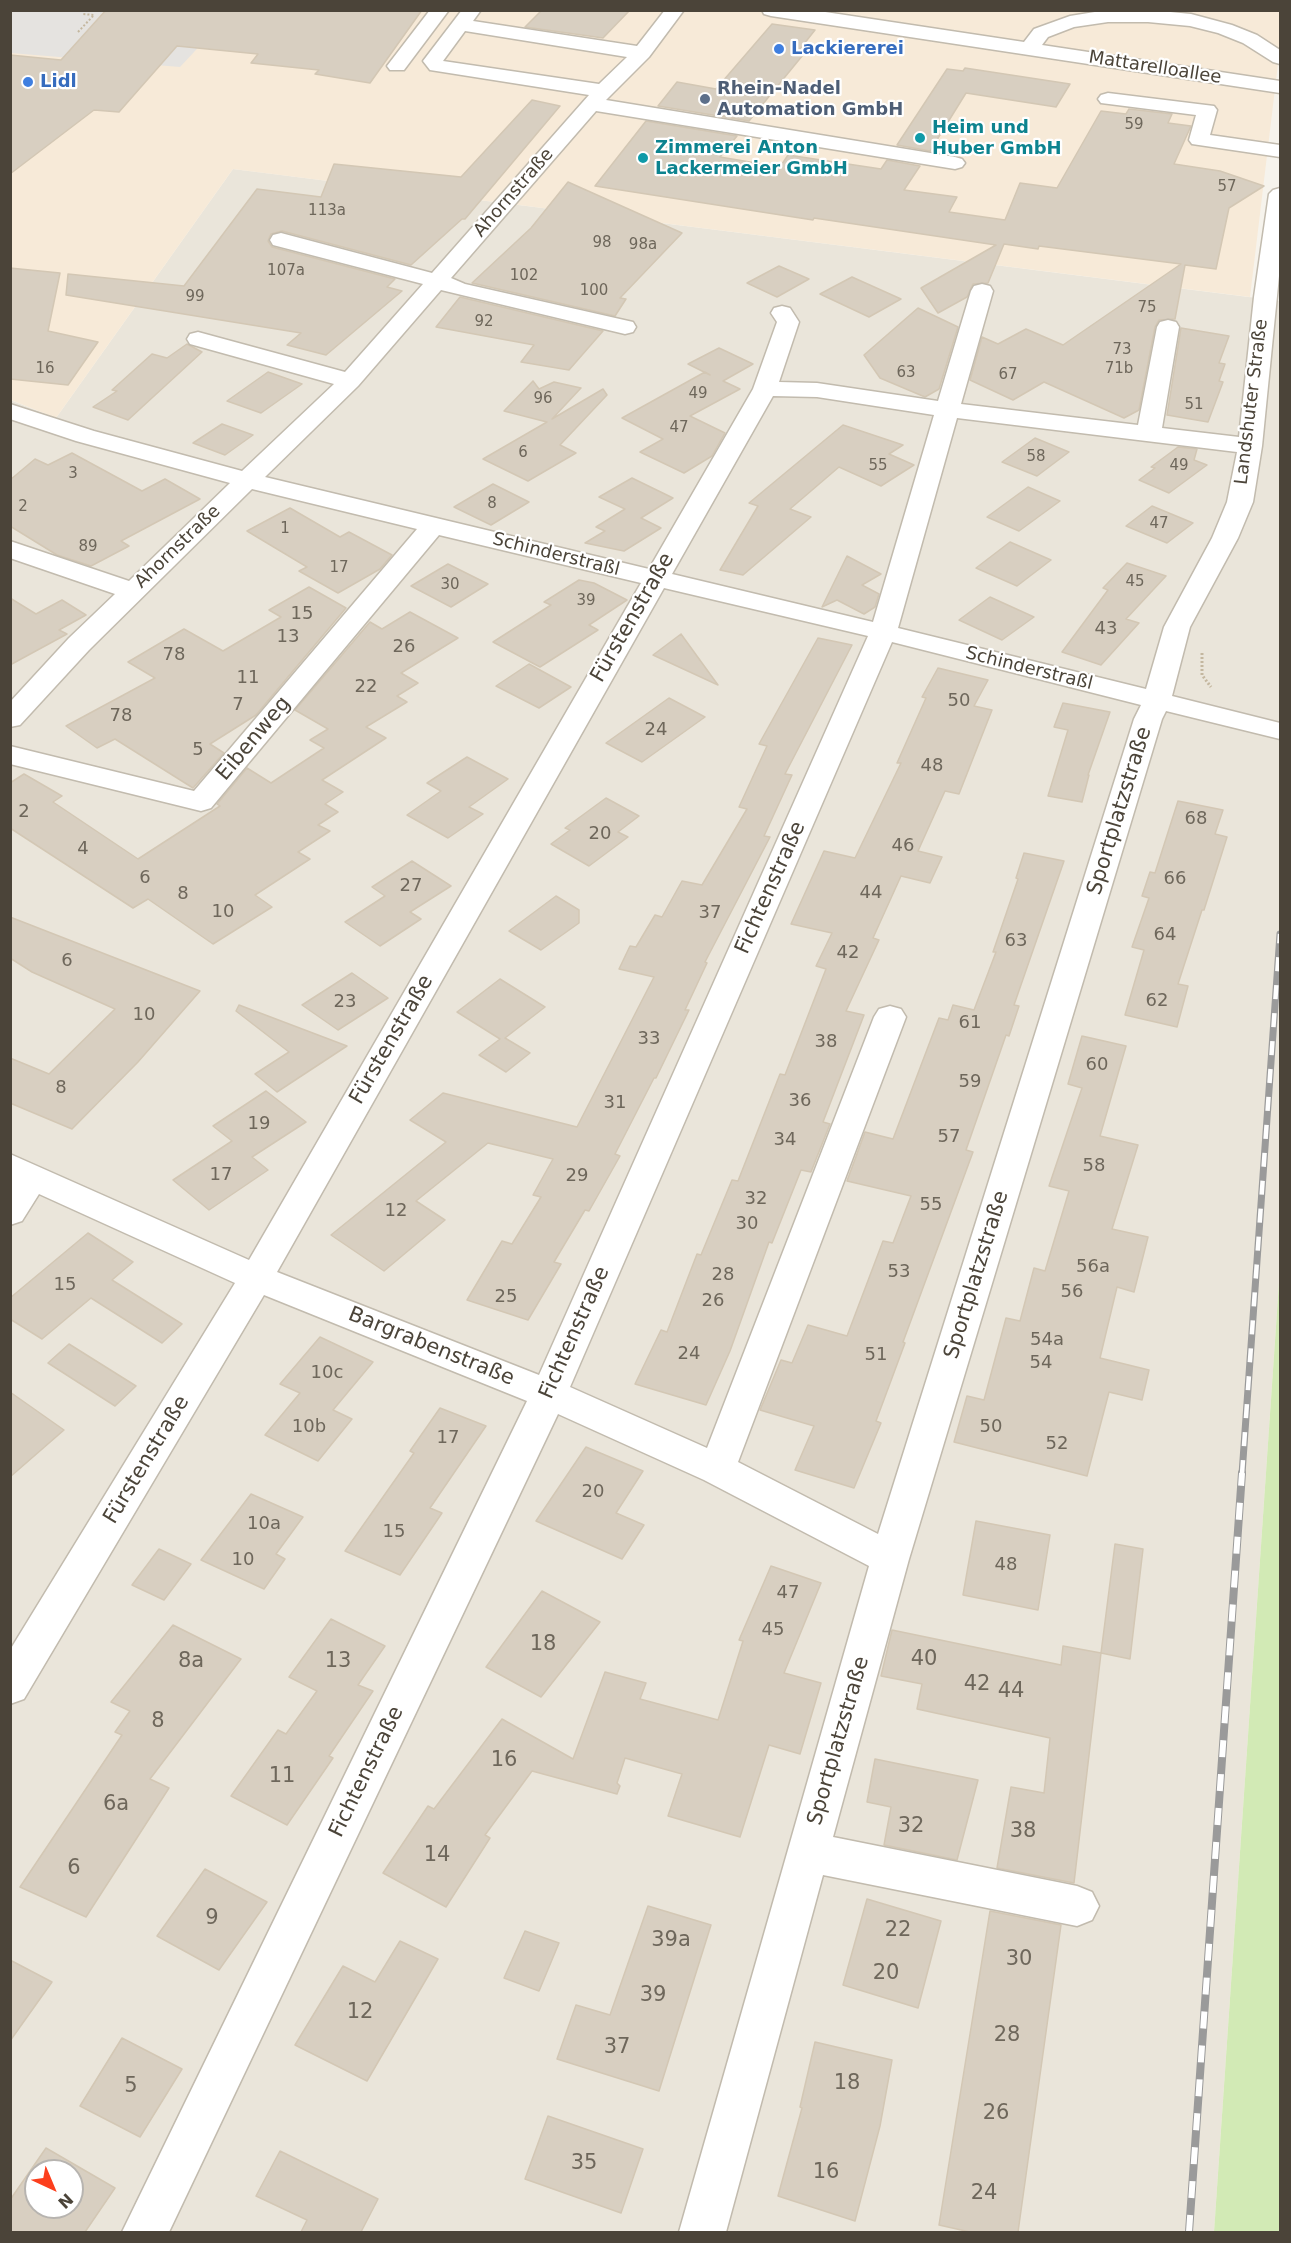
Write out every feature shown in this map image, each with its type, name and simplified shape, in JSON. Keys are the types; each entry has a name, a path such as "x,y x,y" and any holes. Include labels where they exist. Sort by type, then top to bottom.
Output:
{"street":[{"path":"397,66 441,10"},
{"name":"Ahornstraße","path":"10,719 133,591 351,381 597,98 642,53 675,10"},
{"path":"771,10 1030,50 1035,38 1041,33 1070,22 1108,16 1148,16 1191,20 1225,29 1250,39 1281,58"},
{"path":"642,53 467,18 433,61 437,66 597,98 955,163"},
{"name":"Mattarelloallee","path":"1030,50 1281,87"},
{"path":"1108,99 1207,110 1200,140 1281,151"},
{"name":"Landshuter Straße","path":"1156,702 1177,627 1225,538 1240,502 1250,446 1265,297 1281,194"},
{"path":"281,240 438,281 458,289 626,327"},
{"path":"948,410 982,291"},
{"name":"Fürstenstraße","path":"10,1687 256,1278 765,389 788,322 782,313"},
{"path":"1149,434 1168,327"},
{"path":"198,339 351,381"},
{"path":"765,389 817,390 948,410 1250,446"},
{"name":"Fichtenstraße","path":"145,2232 549,1394 883,632 948,410"},
{"name":"Schinderstraßl","path":"10,411 85,436 247,480 655,580 883,632 1156,702 1281,731"},
{"name":"Eibenweg","path":"10,755 201,802 434,525"},
{"path":"10,549 133,591"},
{"name":"Sportplatzstraße","path":"702,2232 890,1559 1145,730 1156,702"},
{"path":"717,1468 890,1017"},
{"name":"Bargrabenstraße","path":"10,1212 22,1171 256,1278 549,1394 717,1468 890,1559"},
{"name":"Sportplatzstraße","path":"808,1852 1077,1906"}],"path":[{"path":"78,32 94,15 82,14"}],"shaded area":[{"path":"10,11 1280,11 1280,47 1250,297 233,169 56,418 11,400"},
{"path":"10,11 104,11 91,26 208,37 180,67 11,53"},
{"path":"233,169 1280,301 1280,1268 1214,2232 11,2232 10,400 56,418"}],"green space":[{"path":"1280,1268 1280,2232 1214,2232"}],"building":[{"path":"106,10 422,10 370,83 315,74 319,70 251,63 258,54 177,46 119,112 94,110 10,174 10,55 61,60"},
{"path":"542,10 630,10 603,38 525,27"},
{"path":"772,24 815,30 800,49 807,50 749,121 658,106 677,82 716,89"},
{"path":"965,68 1070,84 1056,107 966,93 930,151 897,145 947,69 963,71"},
{"path":"532,100 560,106 465,219 462,219 411,265 282,231 271,234 268,241 272,247 395,279 387,287 402,291 326,355 287,345 301,333 66,295 68,274 184,286 257,189 321,197 334,164 461,177"},
{"path":"1129,109 1172,114 1168,123 1191,126 1174,164 1220,171 1264,186 1229,208 1216,269 1185,265 1175,319 1159,320 1155,327 1139,410 1124,418 1044,382 1013,400 970,380 982,337 998,344 1026,329 1063,345 1181,264 1039,246 1038,249 1004,244 988,283 973,284 967,297 938,313 921,288 996,245 814,218 813,220 595,186 646,121 737,136 720,157 780,167 788,155 881,169 887,160 920,166 904,190 957,197 949,212 1005,220 1020,183 1057,188 1101,111 1126,114"},
{"path":"568,182 682,233 620,298 626,299 615,316 472,283 531,228"},
{"path":"779,266 809,279 777,297 747,283"},
{"path":"10,268 60,273 48,331 98,342 68,385 10,379"},
{"path":"852,277 901,299 869,317 820,294"},
{"path":"460,297 603,331 569,370 521,362 534,345 436,327"},
{"path":"918,308 958,327 939,389 925,397 880,378 864,355"},
{"path":"1181,328 1229,336 1219,363 1225,364 1219,381 1223,382 1208,422 1167,415"},
{"path":"187,344 202,352 128,420 93,407 117,391 112,390 152,354 167,358"},
{"path":"719,348 753,364 723,381 740,389 690,416 725,433 712,456 684,473 640,452 663,439 622,418 705,372 688,364"},
{"path":"268,372 302,384 261,413 227,401"},
{"path":"533,381 539,389 554,382 581,388 552,419 603,389 607,395 560,445 576,453 528,481 483,459 547,422 504,411"},
{"path":"222,424 253,435 225,455 193,443"},
{"path":"843,425 903,445 889,454 914,465 881,486 839,467 790,509 811,517 743,575 720,570 758,506 749,503"},
{"path":"1035,438 1069,452 1037,476 1002,462"},
{"path":"1178,447 1197,449 1194,460 1207,465 1169,493 1139,480 1155,468 1151,467"},
{"path":"72,453 142,491 165,479 200,499 121,541 129,546 91,566 57,555 10,526 10,480 35,459 48,465"},
{"path":"632,478 673,498 641,518 661,528 624,551 585,543 605,531 596,527 625,509 599,497"},
{"path":"493,484 529,502 491,525 454,507"},
{"path":"1028,487 1060,501 1019,531 987,517"},
{"path":"1152,506 1193,523 1167,543 1126,526"},
{"path":"290,508 340,537 349,532 392,555 380,569 338,593 299,571 307,567 247,531"},
{"path":"1010,542 1051,560 1017,586 976,568"},
{"path":"847,556 881,574 862,585 879,594 875,607 864,614 837,600 822,607"},
{"path":"1127,563 1166,576 1126,619 1139,623 1101,665 1062,652 1108,590 1103,588"},
{"path":"448,564 488,584 451,607 411,586"},
{"path":"579,580 594,583 627,600 589,625 598,630 540,667 493,642 551,605 544,602"},
{"path":"309,587 346,608 256,715 210,744 224,753 193,788 115,739 97,748 66,726 155,678 128,662 184,629 223,651 281,617 269,610"},
{"path":"990,597 1034,617 1002,640 959,620"},
{"path":"10,598 36,614 62,600 86,615 59,630 67,634 10,665"},
{"path":"410,612 458,638 401,673 418,683 397,696 407,702 366,727 386,738 322,780 343,792 325,804 338,812 318,825 330,831 298,852 310,859 255,895 272,907 213,944 148,899 133,908 10,828 10,783 24,774 62,796 53,802 138,859 220,806 217,804 247,768 271,783 324,748 310,740 328,729 295,710 370,622 382,629"},
{"path":"681,634 718,685 653,655"},
{"path":"818,638 852,645 785,774 792,775 764,836 770,837 705,962 707,963 685,1010 689,1010 615,1154 620,1156 589,1211 585,1210 554,1262 561,1264 528,1320 467,1300 502,1241 512,1244 541,1197 533,1195 553,1159 488,1143 416,1201 445,1220 384,1271 331,1235 446,1142 410,1120 443,1093 577,1127 654,977 619,969 630,946 636,947 655,915 662,917 682,881 702,885 747,809 739,807 767,746 759,744"},
{"path":"529,664 571,687 539,708 496,686"},
{"path":"938,668 988,680 974,706 992,710 959,794 945,791 918,851 942,857 930,883 901,876 873,938 879,940 846,1011 864,1015 823,1122 830,1124 811,1172 801,1170 772,1243 769,1242 730,1351 706,1405 635,1384 661,1330 667,1332 697,1254 701,1255 732,1180 738,1181 780,1074 785,1075 826,969 816,966 832,933 791,924 824,851 855,858 901,763 897,763 926,698 922,697"},
{"path":"669,698 705,717 642,762 606,743"},
{"path":"1063,703 1110,712 1088,775 1082,802 1048,796 1068,730 1054,727"},
{"path":"467,757 508,779 469,807 483,814 448,838 407,815 441,791 427,783"},
{"path":"606,798 639,816 618,832 628,837 589,866 551,844 570,830 565,828"},
{"path":"1178,801 1223,810 1215,834 1227,837 1178,984 1188,986 1177,1027 1125,1015 1144,950 1132,947 1149,898 1142,896 1150,872 1155,873"},
{"path":"1024,853 1064,861 1014,1005 1019,1006 1009,1036 1006,1035 966,1150 973,1152 876,1421 881,1423 854,1488 795,1470 814,1426 760,1410 781,1360 792,1363 808,1325 847,1336 883,1241 893,1243 911,1196 847,1181 865,1132 893,1139 939,1018 948,1020 953,1005 974,1010 996,952 993,952 1018,879 1016,878"},
{"path":"412,861 451,886 410,912 421,919 380,946 345,922 385,896 372,887"},
{"path":"556,896 579,910 579,923 541,950 509,931"},
{"path":"10,917 200,991 138,1062 72,1129 10,1103 10,1058 49,1074 115,1009 32,972 10,958"},
{"path":"352,973 388,998 338,1030 302,1005"},
{"path":"500,979 545,1007 505,1038 530,1053 506,1072 479,1055 500,1039 457,1012"},
{"path":"239,1005 347,1046 277,1092 255,1074 289,1052 236,1011"},
{"path":"1082,1036 1126,1046 1100,1136 1138,1145 1112,1229 1148,1237 1134,1292 1117,1287 1100,1358 1149,1370 1142,1400 1109,1392 1087,1476 954,1442 967,1396 984,1400 1006,1318 1020,1321 1034,1268 1045,1271 1069,1191 1049,1186 1082,1088 1068,1084"},
{"path":"266,1091 306,1122 252,1157 268,1170 209,1210 173,1180 232,1141 213,1126"},
{"path":"88,1233 133,1262 112,1280 182,1324 162,1343 91,1298 42,1339 10,1319 10,1298"},
{"path":"320,1337 373,1362 333,1410 352,1419 318,1461 265,1435 300,1393 280,1384"},
{"path":"69,1344 136,1386 115,1406 48,1363"},
{"path":"10,1392 64,1430 10,1477"},
{"path":"440,1408 486,1426 430,1508 442,1513 400,1575 345,1551 414,1453 410,1451"},
{"path":"586,1447 643,1471 616,1513 644,1525 622,1559 536,1521"},
{"path":"251,1494 303,1517 276,1554 285,1559 264,1589 201,1560"},
{"path":"976,1521 1050,1535 1038,1610 963,1595"},
{"path":"1115,1544 1143,1549 1130,1659 1101,1653"},
{"path":"159,1549 191,1564 164,1600 132,1585"},
{"path":"771,1566 821,1583 784,1673 821,1683 800,1754 769,1745 740,1837 668,1816 682,1774 625,1758 617,1783 620,1786 617,1794 532,1771 485,1835 490,1838 446,1907 383,1873 428,1806 434,1809 502,1719 573,1759 605,1672 646,1683 640,1699 718,1720 743,1641 739,1640"},
{"path":"542,1591 600,1622 541,1697 486,1667"},
{"path":"331,1619 385,1646 358,1685 373,1691 329,1756 333,1758 287,1825 231,1796 278,1730 286,1734 317,1691 289,1677"},
{"path":"173,1625 241,1659 150,1779 169,1788 86,1917 20,1887 122,1735 115,1732 130,1711 111,1702"},
{"path":"892,1630 1061,1665 1063,1646 1101,1653 1074,1883 997,1868 1011,1787 1044,1793 1050,1738 917,1709 922,1684 881,1676"},
{"path":"875,1759 978,1780 957,1860 884,1845 891,1807 867,1802"},
{"path":"205,1869 267,1902 219,1970 157,1936"},
{"path":"867,1899 941,1921 918,2008 843,1985"},
{"path":"648,1906 711,1925 659,2091 557,2059 576,2005 610,2015"},
{"path":"990,1911 1061,1925 1018,2232 970,2232 939,2225"},
{"path":"525,1931 559,1943 539,1991 504,1978"},
{"path":"400,1941 438,1959 367,2081 295,2045 343,1966 375,1982"},
{"path":"10,1960 52,1982 10,2041"},
{"path":"122,2038 182,2069 140,2137 80,2106"},
{"path":"815,2042 892,2060 880,2126 855,2221 778,2196 802,2108 800,2107"},
{"path":"548,2116 643,2149 621,2213 525,2179"},
{"path":"46,2148 65,2159 38,2159"},
{"path":"280,2151 378,2199 361,2232 301,2232 307,2220 256,2196"},
{"path":"84,2170 115,2188 85,2232 10,2232 10,2200 24,2180 24,2219 84,2219"}],"railway":[{"path":"1242,1474 1280,934"},
{"path":"1189,2232 1242,1473"}],"place":[{"name":"Lackiererei","path":"779,49"},
{"name":"Lidl","path":"28,82"},
{"name":"Rhein-Nadel Automation GmbH","path":"705,99"},
{"name":"Heim und Huber GmbH","path":"920,138"},
{"name":"Zimmerei Anton Lackermeier GmbH","path":"643,158"}]}
